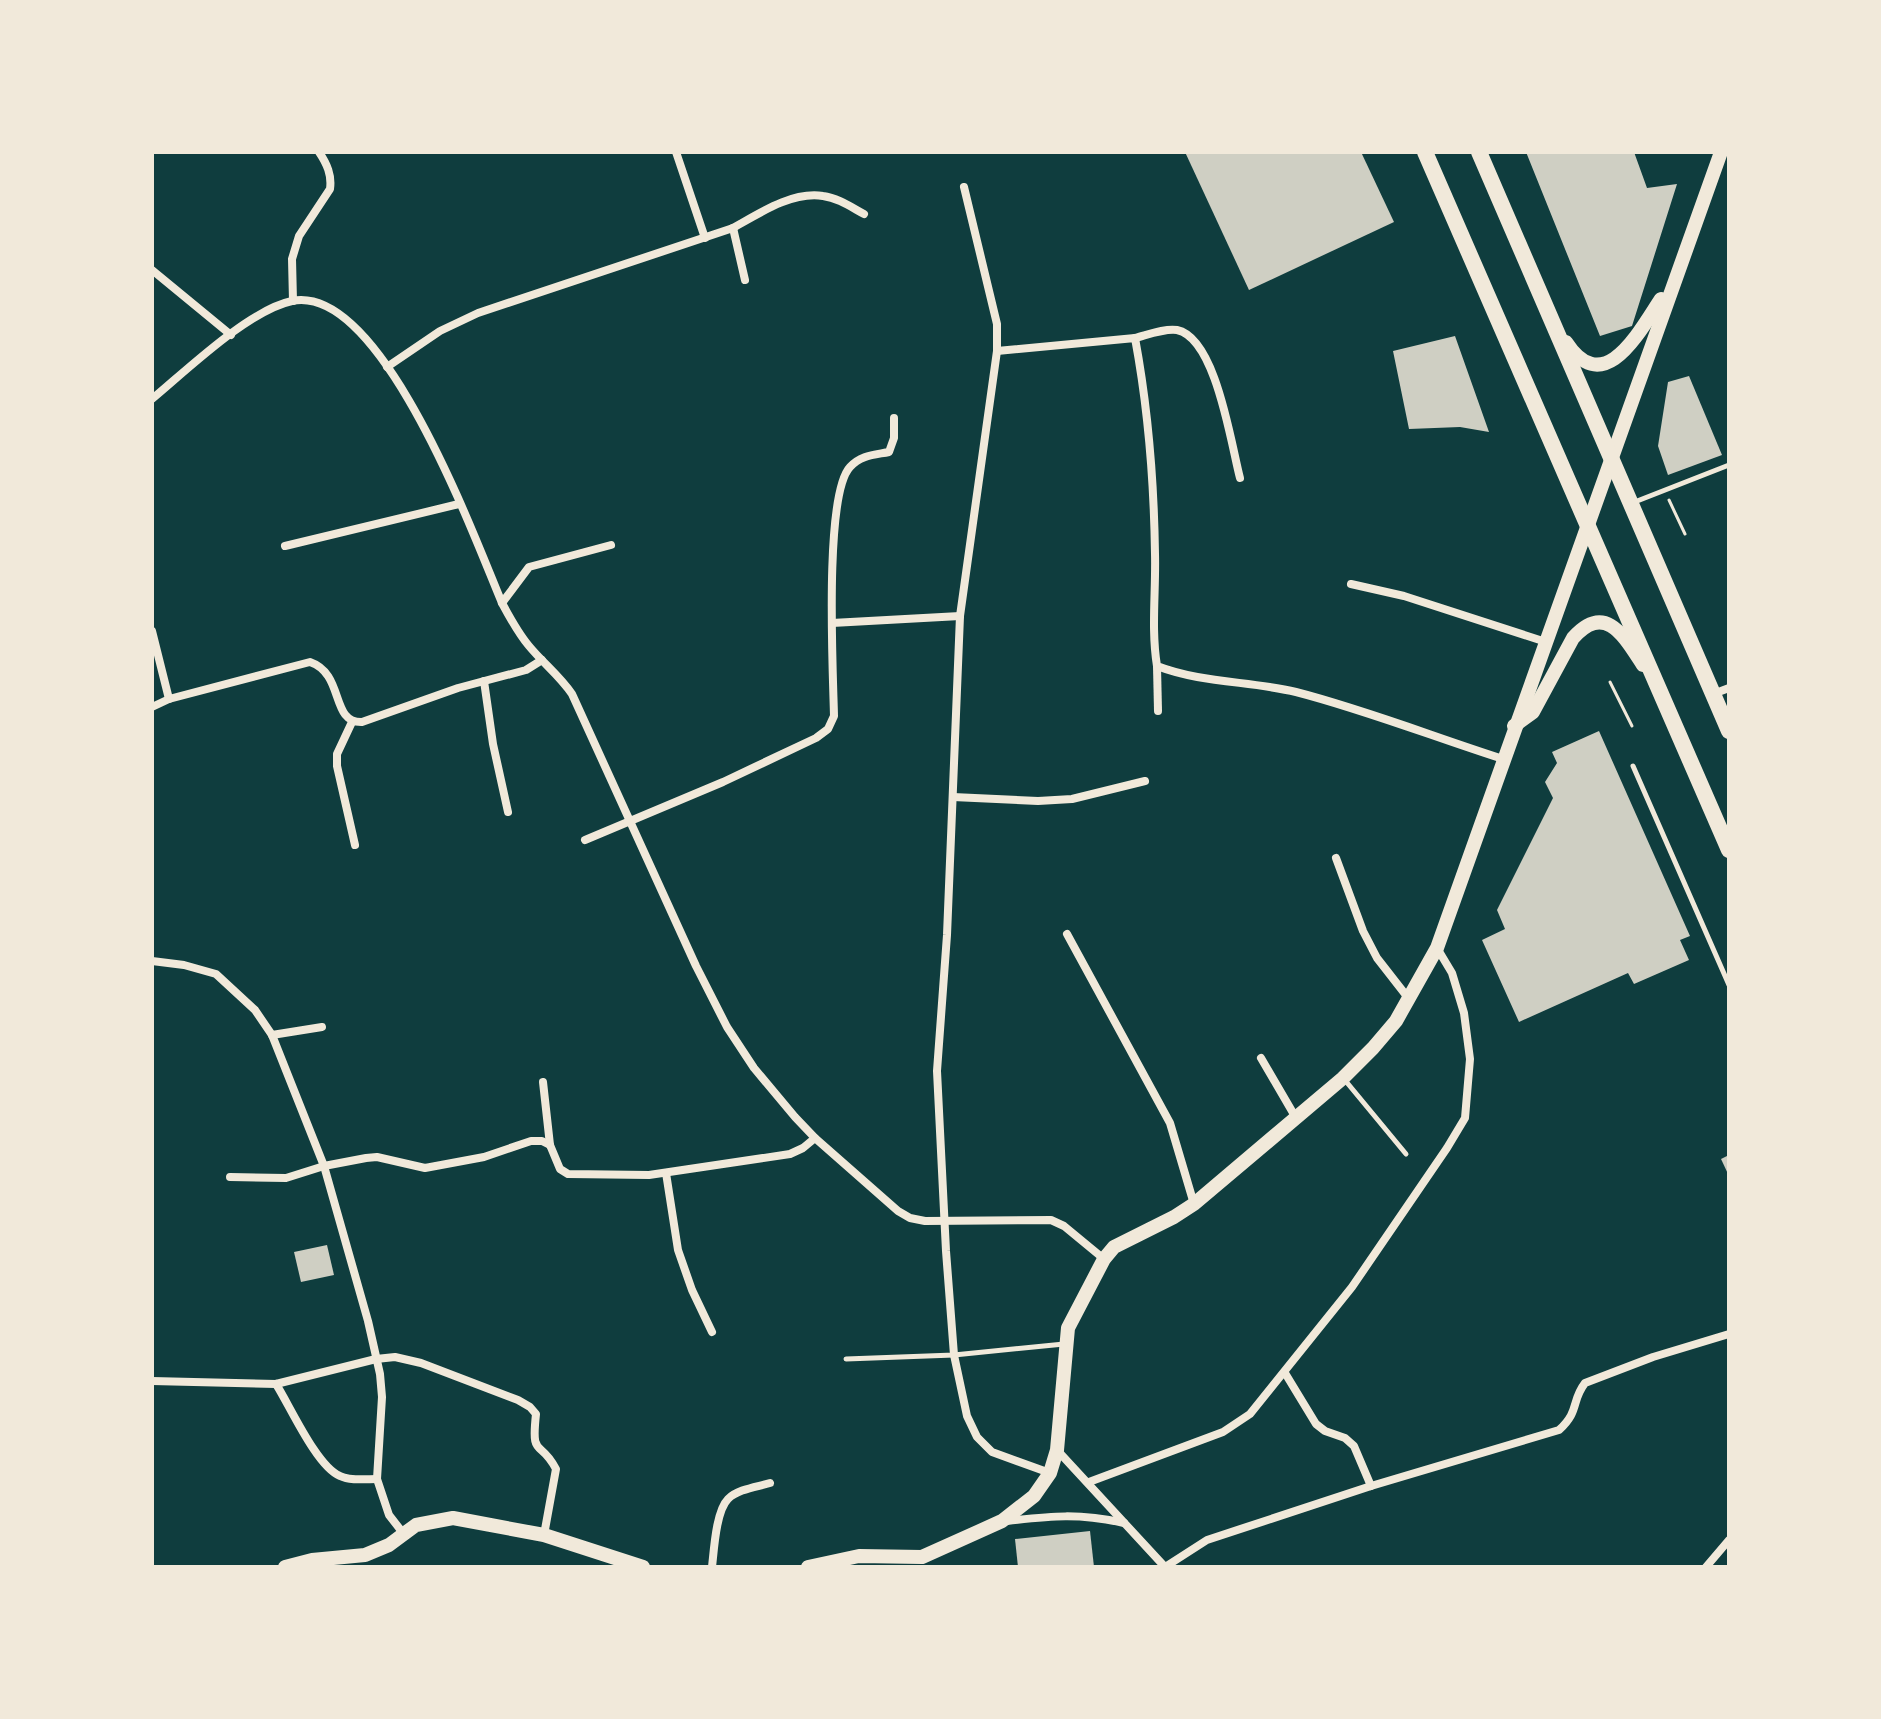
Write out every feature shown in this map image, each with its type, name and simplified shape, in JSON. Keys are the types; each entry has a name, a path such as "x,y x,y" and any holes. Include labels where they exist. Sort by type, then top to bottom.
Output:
{"main road":[{"path":"1425,152 1729,850"},
{"path":"1479,152 1632,503 1721,691 1729,731"}],"street":[{"path":"293,301 292,259 299,236 330,189 332,180 319,152"},
{"path":"676,152 705,238"},
{"path":"808,1567 859,1556 922,1557 1002,1521 1034,1496 1050,1473 1057,1450 1068,1328 1104,1259 1114,1247 1194,1204 1343,1078 1385,1036 1409,999 1437,948 1721,152"},
{"path":"964,187 997,324 997,351 960,616 947,935 937,1071 944,1221 954,1355 967,1416 977,1437 992,1452 1050,1473"},
{"path":"387,367 440,331 478,313 733,228 768,208 820,195 838,199 864,214"},
{"path":"733,228 745,280"},
{"path":"152,270 231,335"},
{"path":"1549,315 1574,354 1592,364 1601,365 1620,355 1632,343 1674,279"},
{"path":"152,399 250,321 293,301 313,301 339,312 354,325 387,367 438,452 502,603 530,647 561,678 572,694 696,966 727,1027 754,1068 815,1138 910,1218 944,1221 1051,1220 1064,1226 1104,1259"},
{"path":"997,351 1135,338 1175,329 1192,337 1211,365 1240,478"},
{"path":"1135,338 1149,447 1155,552 1154,649 1158,711"},
{"path":"585,840 723,782 816,738 828,729 834,716 834,521 848,469 864,456 889,452 894,438 894,418"},
{"path":"285,546 459,504"},
{"path":"502,603 529,567 611,545"},
{"path":"1351,584 1404,596 1546,642"},
{"path":"832,623 960,616"},
{"path":"1514,727 1533,712 1573,638 1591,624 1602,622 1618,630 1658,688"},
{"path":"152,631 169,699"},
{"path":"152,707 169,699 310,662 330,675 343,714 352,722 362,722 458,688 526,670 542,660"},
{"path":"1157,666 1182,676 1249,682 1298,693 1503,759"},
{"path":"484,681 493,744 508,812"},
{"path":"352,722 337,754 337,766 355,845"},
{"path":"953,797 1038,801 1072,799 1145,781"},
{"path":"1336,858 1363,931 1377,958 1409,999"},
{"path":"1067,934 1170,1123 1194,1204"},
{"path":"1089,1482 1223,1432 1250,1414 1352,1287 1447,1148 1465,1118 1470,1059 1464,1013 1452,973 1437,948"},
{"path":"152,961 184,965 216,974 255,1010 272,1035 324,1166 344,1231 376,1359 382,1397 377,1479 389,1515 403,1533"},
{"path":"272,1035 322,1027"},
{"path":"1261,1058 1296,1118"},
{"path":"543,1082 550,1145 560,1169 568,1174 666,1173 790,1154 815,1138"},
{"path":"230,1177 286,1178 324,1166 377,1157 425,1168 484,1157 531,1141 550,1145"},
{"path":"666,1173 678,1250 712,1332"},
{"path":"1057,1450 1165,1567 1207,1540 1371,1486 1559,1430 1572,1418 1585,1383 1653,1357 1729,1334"},
{"path":"152,1381 276,1384 376,1359 395,1357 421,1363 530,1407 536,1414 533,1440 536,1448 556,1469 544,1535"},
{"path":"1285,1373 1316,1424 1345,1438 1354,1446 1371,1486"},
{"path":"276,1384 332,1472 342,1478 377,1479"},
{"path":"712,1567 721,1509 729,1498 742,1491 770,1483"},
{"path":"1002,1521 1064,1514 1090,1515 1126,1523"},
{"path":"285,1567 378,1551 416,1525 453,1518 544,1535 643,1567"},
{"path":"1706,1567 1729,1540"}],"lane":[{"path":"1632,503 1729,465"},
{"path":"1633,766 1729,985"},
{"path":"1343,1078 1406,1154"},
{"path":"846,1359 954,1355 1065,1344"}],"path":[{"path":"1669,500 1685,534"},
{"path":"1610,682 1632,726"}],"building":[{"path":"1185,152 1361,152 1394,222 1249,290"},
{"path":"1526,152 1634,152 1647,188 1677,184 1632,326 1600,336"},
{"path":"1455,336 1489,432 1460,427 1409,429 1393,351"},
{"path":"1689,376 1722,455 1668,475 1658,446 1668,382"},
{"path":"1599,731 1690,936 1680,940 1689,960 1634,984 1628,973 1519,1022 1482,940 1505,929 1497,910 1553,798 1545,782 1557,763 1552,752"},
{"path":"1729,1155 1729,1176 1721,1159"},
{"path":"327,1245 334,1275 301,1282 294,1252"},
{"path":"1090,1531 1094,1567 1018,1567 1015,1539"}]}
